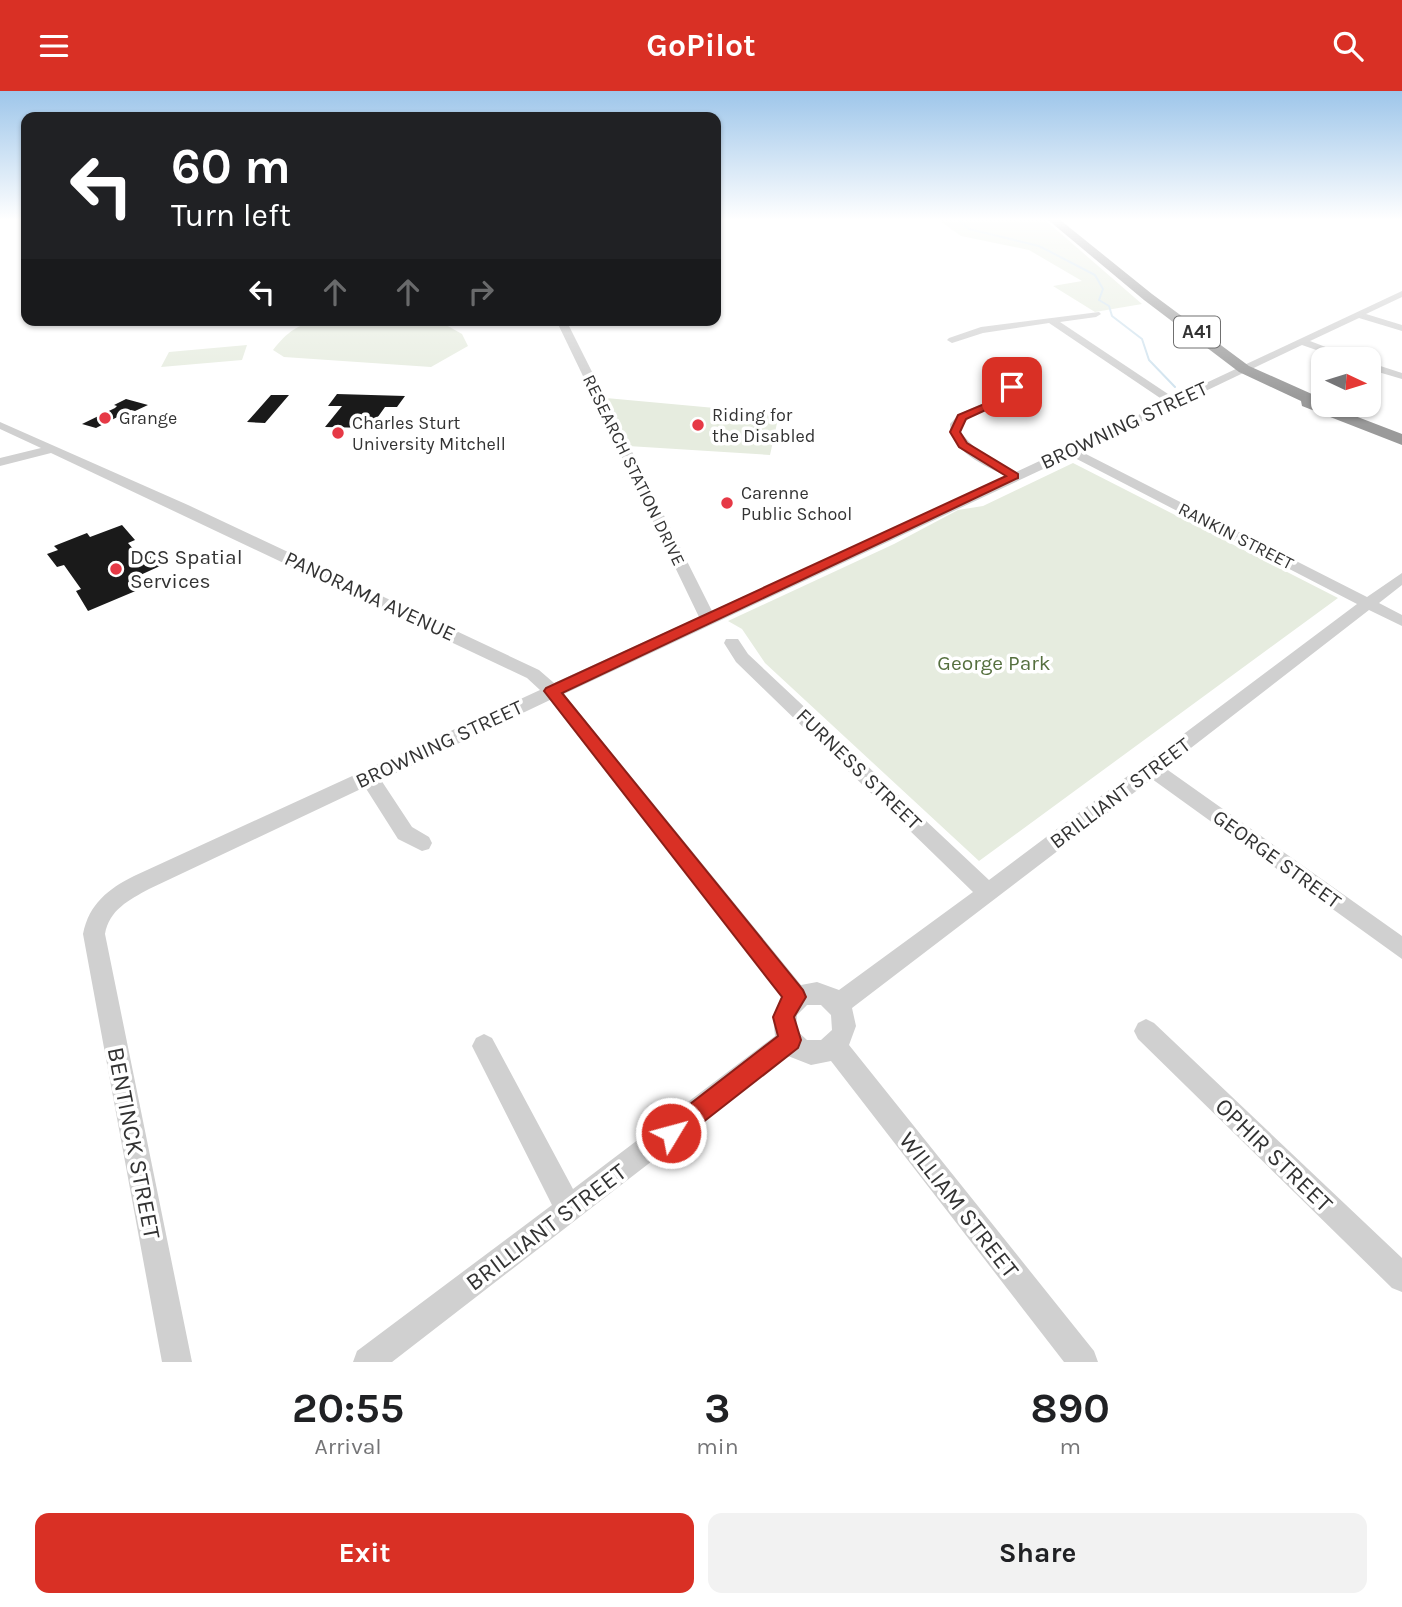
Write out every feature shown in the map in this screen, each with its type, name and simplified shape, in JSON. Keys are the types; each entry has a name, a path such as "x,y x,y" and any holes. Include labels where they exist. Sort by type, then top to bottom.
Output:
{"highway":[{"name":"A41","path":"1125,278 1266,387 1402,440"},
{"name":"A41","path":"1148,297 1241,370 1311,399"},
{"path":"1217,349 1239,358 1264,360"},
{"name":"A41","path":"1358,417 1402,434"}],"street":[{"name":"BROWNING STREET","path":"94,923 116,897 144,881 1071,451 1402,294"},
{"path":"952,340 981,330 1096,314"},
{"path":"1358,315 1402,328"},
{"path":"1052,321 1173,403"},
{"name":"RESEARCH STATION DRIVE","path":"564,326 708,619"},
{"path":"1303,342 1317,347"},
{"path":"1381,369 1402,376"},
{"path":"1011,377 1009,396 961,417 955,432 963,445 1014,476"},
{"path":"0,425 51,449"},
{"path":"0,462 51,449"},
{"name":"PANORAMA AVENUE","path":"51,449 523,668 552,691"},
{"name":"RANKIN STREET","path":"1071,451 1402,621"},
{"name":"BRILLIANT STREET","path":"836,1005 856,993 1402,577"},
{"name":"FURNESS STREET","path":"732,643 742,658 988,893"},
{"path":"552,691 796,997"},
{"name":"GEORGE STREET","path":"1152,768 1402,949"},
{"path":"369,777 405,832 422,843"},
{"name":"BENTINCK STREET","path":"94,923 97,951 177,1362"},
{"path":"816,993 836,1005 844,1027 835,1047 821,1054 812,1054 796,1047 790,1040 784,1017 786,1009 796,997 816,993"},
{"name":"OPHIR STREET","path":"1146,1031 1402,1278"},
{"name":"BRILLIANT STREET","path":"368,1362 790,1040"},
{"path":"484,1047 569,1210"},
{"name":"WILLIAM STREET","path":"835,1047 1083,1362"}],"green space":[{"path":"1077,278 1112,278 1142,304 1095,312 1053,286 1082,281"},
{"path":"302,326 448,326 462,334 468,346 431,367 284,357 273,350"},
{"path":"247,345 242,360 161,367 169,352"},
{"name":"Riding for the Disabled","path":"606,398 779,414 770,455 628,446"},
{"name":"George Park","path":"1073,463 1338,598 979,861 765,663 742,629 728,621 894,544 958,510 983,506"}],"building":[{"path":"337,394 405,396 397,407 385,407 370,428 325,427 342,406 328,406"},
{"path":"271,395 289,395 265,423 247,422"},
{"name":"Grange","path":"126,399 148,405 131,410 96,428 82,424 115,408 117,406 114,405"},
{"name":"DCS Spatial Services","path":"122,525 135,540 128,543 141,558 149,555 160,566 136,577 145,587 88,611 76,591 81,589 64,565 57,567 47,554 58,550 54,546 87,533 90,537"}],"waterway":[{"path":"1097,278 1103,289 1099,300 1109,306 1112,316 1142,339 1149,360 1175,387"}],"place":[{"name":"Grange","path":"105,418"},
{"name":"Riding for the Disabled","path":"698,425"},
{"name":"Charles Sturt University Mitchell","path":"338,433"},
{"name":"Carenne Public School","path":"727,503"},
{"name":"DCS Spatial Services","path":"116,569"}],"route":[{"path":"671,1133 790,1040 786,1033 784,1017 790,1002 796,997 552,691 1014,476 971,451 963,445 955,432 955,426 961,417 1003,400 1012,392 1012,387"}]}
